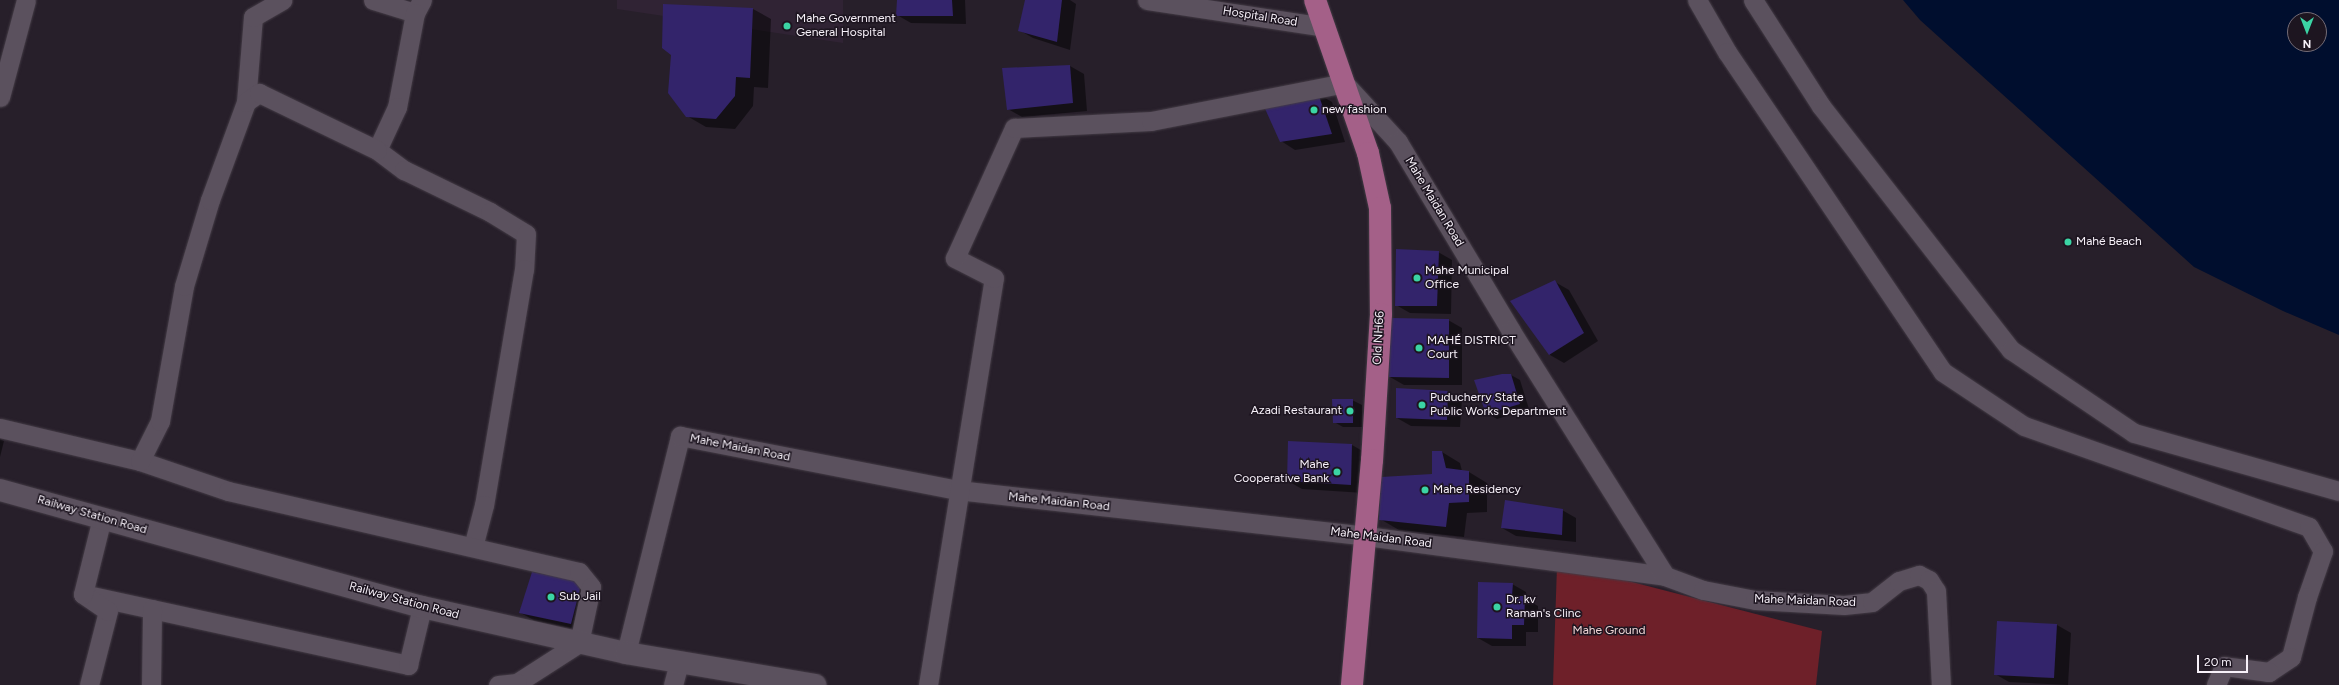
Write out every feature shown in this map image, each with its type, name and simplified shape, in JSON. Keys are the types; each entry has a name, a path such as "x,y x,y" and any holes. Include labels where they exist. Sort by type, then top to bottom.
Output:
{"main road":[{"name":"Old NH66","path":"1315,0 1368,153 1380,208 1381,314 1366,536 1352,685"}],"street":[{"path":"0,97 26,0"},
{"path":"140,460 160,421 184,286 210,200 246,102 253,17 282,0"},
{"path":"373,0 418,6 398,106 377,150"},
{"name":"Hospital Road","path":"1147,0 1325,28"},
{"path":"1697,0 1727,52 1943,372 2024,426 2309,527 2323,551 2307,597 2291,657 2269,672 2224,666 2216,685"},
{"path":"1753,0 1821,106 2011,350 2134,433 2339,491"},
{"path":"928,685 958,490 994,278 955,258 1014,128 1151,121 1344,83"},
{"name":"Mahe Maidan Road","path":"1344,83 1398,142 1512,331 1665,576"},
{"path":"246,102 259,93 377,150 404,170 490,212 526,234 523,277 484,505 473,547"},
{"path":"0,428 140,460 228,491 579,572 591,587 579,643 517,683 498,685"},
{"name":"Mahe Maidan Road","path":"626,653 680,436 958,490 1366,536 1665,576 1703,590 1755,600 1844,605 1872,602 1899,581 1919,575 1929,580 1936,591 1941,685"},
{"name":"Railway Station Road","path":"0,490 422,607 626,653 815,685"},
{"path":"84,594 102,518"},
{"path":"84,594 408,665 422,607"},
{"path":"84,594 108,611 89,685"},
{"path":"151,685 152,609"},
{"path":"673,685 679,663"}],"shaded area":[{"name":"Mahe Government General Hospital","path":"617,0 843,0 843,43 617,9"}],"green space":[{"name":"Mahe Ground","path":"1557,566 1605,575 1822,631 1816,685 1553,685"}],"water":[{"path":"1903,0 2339,0 2339,335 2283,311 2194,267 1920,20"}],"building":[{"path":"897,0 952,0 953,16 896,16"},
{"path":"1025,0 1062,0 1057,42 1018,31"},
{"path":"663,4 753,8 750,78 736,77 735,96 716,119 686,117 668,93 671,55 662,48"},
{"path":"1070,65 1073,103 1007,110 1002,68"},
{"path":"1318,93 1332,134 1280,142 1262,102"},
{"name":"Mahe Municipal Office","path":"1396,249 1439,251 1437,306 1395,306"},
{"path":"1555,280 1584,333 1549,355 1510,301"},
{"name":"MAHÉ DISTRICT Court","path":"1391,318 1449,319 1449,378 1389,377"},
{"path":"1502,374 1511,374 1520,404 1486,414 1474,380"},
{"name":"Puducherry State Public Works Department","path":"1396,388 1448,391 1447,420 1396,418"},
{"path":"1332,399 1353,399 1353,423 1333,423"},
{"path":"1288,441 1352,444 1351,485 1287,481"},
{"name":"Mahe Residency","path":"1432,451 1442,451 1446,468 1469,471 1469,502 1449,503 1446,527 1379,520 1381,477 1432,474"},
{"path":"1505,500 1563,509 1562,535 1501,528"},
{"name":"Sub Jail","path":"532,572 582,581 571,624 519,613"},
{"path":"1478,582 1513,583 1512,596 1525,596 1524,625 1512,625 1512,639 1477,638"},
{"path":"1997,621 2057,624 2054,678 1994,675"}],"place":[{"name":"Mahe Government General Hospital","path":"787,26"},
{"name":"new fashion","path":"1314,110"},
{"name":"Mahé Beach","path":"2068,242"},
{"name":"Mahe Municipal Office","path":"1417,278"},
{"name":"MAHÉ DISTRICT Court","path":"1419,348"},
{"name":"Puducherry State Public Works Department","path":"1422,405"},
{"name":"Azadi Restaurant","path":"1350,411"},
{"name":"Mahe Cooperative Bank","path":"1337,472"},
{"name":"Mahe Residency","path":"1425,490"},
{"name":"Sub Jail","path":"551,597"},
{"name":"Dr. kv Raman's Clinc","path":"1497,607"}]}
